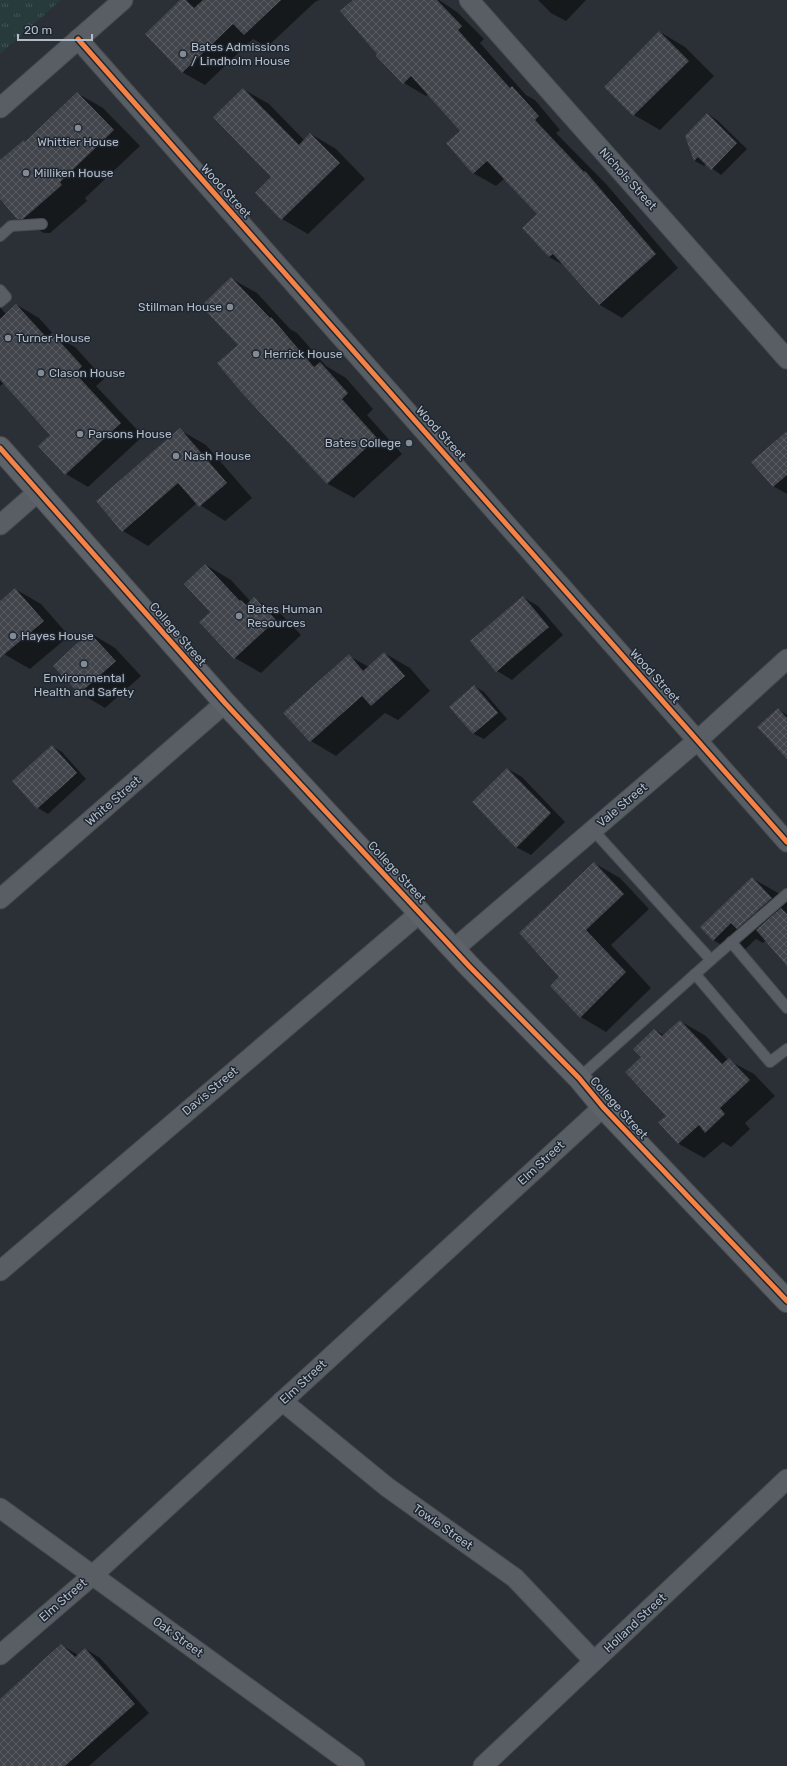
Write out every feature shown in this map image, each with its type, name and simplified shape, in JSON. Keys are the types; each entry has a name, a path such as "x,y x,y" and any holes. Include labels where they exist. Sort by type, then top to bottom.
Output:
{"main road":[{"name":"College Street","path":"0,448 225,703 454,949 579,1078 603,1107 787,1301"}],"street":[{"path":"0,108 123,0"},
{"name":"Nichols Street","path":"469,0 787,359"},
{"name":"Wood Street","path":"78,39 787,842"},
{"path":"0,525 39,492"},
{"name":"Vale Street","path":"454,949 698,740 787,659"},
{"name":"White Street","path":"0,899 225,703"},
{"name":"Davis Street","path":"0,1271 421,912"},
{"name":"Elm Street","path":"0,1655 93,1574 603,1107"},
{"name":"Towle Street","path":"282,1400 387,1487 515,1578 594,1661"},
{"name":"Holland Street","path":"483,1766 787,1479"},
{"name":"Oak Street","path":"0,1508 93,1574 355,1766"}],"lane":[{"path":"0,236 11,226 42,224"},
{"path":"0,290 6,297 0,302"},
{"path":"593,830 711,960"},
{"path":"579,1078 787,894"},
{"path":"731,942 787,1008"},
{"path":"695,974 770,1062 787,1049"}],"green space":[{"path":"0,0 61,0 0,54"}],"building":[{"name":"Bates Admissions / Lindholm House","path":"180,0 186,0 194,8 203,0 281,0 244,35 233,24 182,73 145,34"},
{"path":"353,0 437,0 462,26 458,30 510,88 512,86 539,116 535,120 584,172 585,171 656,254 599,305 553,254 549,257 522,228 537,214 487,161 473,174 446,143 460,131 411,76 403,84 376,56 377,54 340,11"},
{"path":"659,31 689,61 633,116 604,87"},
{"path":"243,88 299,145 310,133 340,163 281,220 255,193 271,177 213,117"},
{"path":"77,92 114,130 60,182 62,185 23,219 17,219 0,199 0,160 24,140 25,142"},
{"path":"707,113 737,143 711,170 698,157 694,161 685,136"},
{"path":"231,277 270,318 271,317 314,367 320,362 348,393 342,399 377,438 327,484 241,392 217,363 238,345 201,306"},
{"path":"16,304 47,338 52,333 82,366 75,373 121,423 65,475 38,446 50,435 0,380 0,319"},
{"name":"Nash House","path":"180,428 227,483 199,507 178,483 122,532 96,501"},
{"path":"787,431 787,475 773,487 751,462"},
{"name":"Bates Human Resources","path":"205,564 240,601 241,600 246,605 254,597 276,620 234,659 199,622 210,612 184,584"},
{"name":"Hayes House","path":"15,588 44,621 0,658 0,601"},
{"path":"523,596 549,627 496,672 470,641"},
{"name":"Environmental Health and Safety","path":"89,632 116,661 79,694 53,666"},
{"path":"384,652 405,676 371,706 362,696 310,742 283,713 349,654 363,671"},
{"path":"474,685 498,713 473,734 449,707"},
{"path":"778,708 787,718 787,759 757,727"},
{"path":"52,745 77,773 37,809 12,781"},
{"path":"507,768 551,813 516,848 472,802"},
{"path":"594,862 624,894 586,930 626,972 580,1018 550,986 559,977 519,933"},
{"path":"752,877 772,898 737,929 731,923 713,941 700,927"},
{"path":"781,908 787,914 787,966 756,930"},
{"path":"680,1020 722,1064 729,1058 750,1080 720,1108 725,1114 705,1133 699,1125 678,1144 658,1122 666,1116 625,1072 641,1057 633,1049 654,1029 662,1036"},
{"path":"61,1644 75,1657 85,1648 135,1704 65,1766 0,1766 0,1699"}],"cycle path":[{"path":"78,39 787,842"},
{"path":"0,448 225,703 470,967 579,1078 603,1107 787,1301"}],"place":[{"name":"Bates Admissions / Lindholm House","path":"183,54"},
{"name":"Whittier House","path":"78,128"},
{"name":"Milliken House","path":"26,173"},
{"name":"Stillman House","path":"230,307"},
{"name":"Turner House","path":"8,338"},
{"name":"Herrick House","path":"256,354"},
{"name":"Clason House","path":"41,373"},
{"name":"Parsons House","path":"80,434"},
{"name":"Bates College","path":"409,443"},
{"name":"Nash House","path":"176,456"},
{"name":"Bates Human Resources","path":"239,616"},
{"name":"Hayes House","path":"13,636"},
{"name":"Environmental Health and Safety","path":"84,664"}]}
